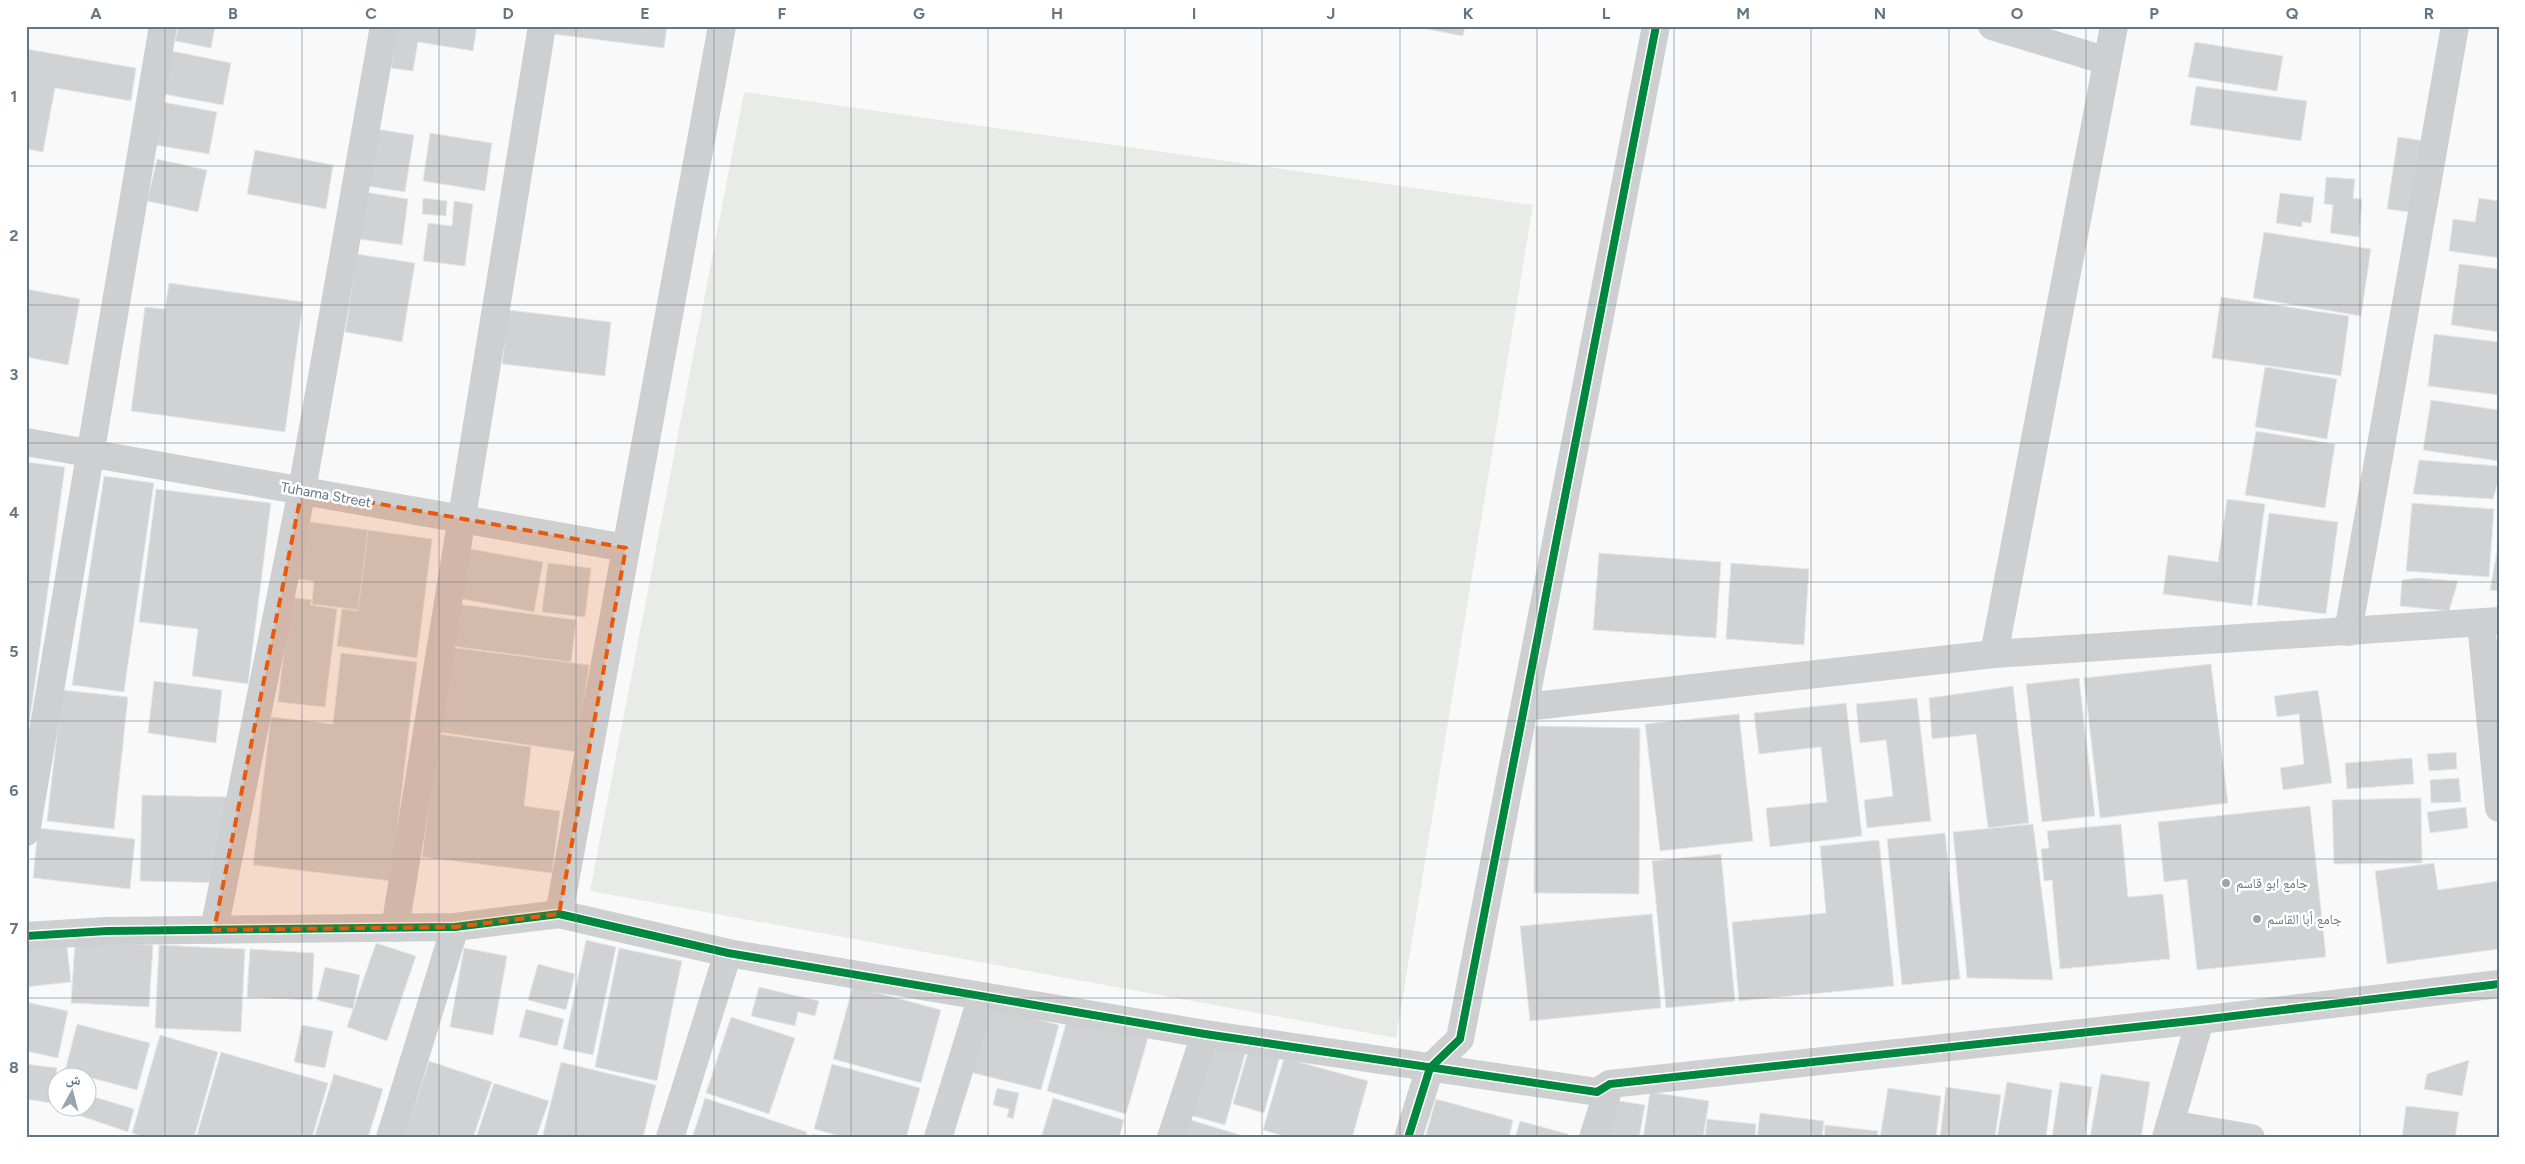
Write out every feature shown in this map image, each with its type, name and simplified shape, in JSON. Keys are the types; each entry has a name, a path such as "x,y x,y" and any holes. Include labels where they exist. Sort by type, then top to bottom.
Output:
{"street":[{"path":"26,832 92,454 163,26"},
{"path":"214,930 302,490 384,26"},
{"path":"395,928 542,26"},
{"path":"559,914 722,26"},
{"path":"1408,1138 1430,1068 1460,1039 1656,26"},
{"path":"1992,26 2107,62"},
{"path":"1994,654 2114,26"},
{"path":"2348,632 2454,26"},
{"name":"Tuhama Street","path":"26,442 626,548"},
{"path":"1525,707 1994,654 2490,622 2499,808"},
{"path":"26,936 107,931 455,927 559,914 728,953 1205,1034 1597,1092 1610,1084 2200,1020 2499,984"},
{"path":"390,1138 455,927"},
{"path":"670,1138 728,953"},
{"path":"938,1138 982,996"},
{"path":"2200,1020 2168,1131 2251,1138"},
{"path":"1170,1138 1205,1034"},
{"path":"1593,1138 1610,1084"}],"highlighted area":[{"path":"302,490 626,548 559,914 455,927 214,930"}],"shaded area":[{"path":"744,92 1533,205 1396,1038 590,891"}],"building":[{"path":"178,26 215,26 211,48 175,41"},
{"path":"397,26 477,26 473,51 418,42 413,71 391,68"},
{"path":"554,26 667,26 664,48 553,34"},
{"path":"1411,26 1465,26 1463,36"},
{"path":"2195,42 2283,56 2277,91 2188,77"},
{"path":"26,49 136,68 131,101 55,88 43,152 26,149"},
{"path":"172,51 231,63 223,105 163,94"},
{"path":"2196,86 2307,101 2301,141 2190,125"},
{"path":"163,102 217,112 209,154 155,145"},
{"path":"376,129 414,135 405,192 367,186"},
{"path":"430,133 492,143 485,191 423,181"},
{"path":"2398,137 2426,141 2416,213 2387,209"},
{"path":"255,150 333,165 326,209 247,194"},
{"path":"157,159 207,170 198,212 147,201"},
{"path":"2326,177 2355,179 2353,198 2362,199 2359,237 2330,233 2333,205 2324,204"},
{"path":"365,192 408,199 402,245 358,239"},
{"path":"2280,193 2314,197 2311,223 2302,222 2302,227 2276,223"},
{"path":"423,198 447,201 446,216 422,214"},
{"path":"2479,198 2499,201 2499,258 2449,251 2453,219 2475,222"},
{"path":"454,201 473,204 465,266 423,261 428,223 452,226"},
{"path":"2264,232 2371,249 2361,316 2253,298"},
{"path":"357,254 415,263 402,342 345,332"},
{"path":"2459,264 2499,269 2499,332 2451,325"},
{"path":"169,283 303,302 285,432 131,411 145,307 165,309"},
{"path":"26,289 80,299 68,365 26,357"},
{"path":"2221,297 2349,316 2341,376 2212,358"},
{"path":"508,310 611,322 605,376 502,364"},
{"path":"2434,334 2499,342 2499,395 2428,386"},
{"path":"2265,367 2337,379 2327,439 2255,427"},
{"path":"2431,400 2499,410 2499,461 2423,450"},
{"path":"2256,431 2335,444 2325,508 2245,495"},
{"path":"2419,460 2499,466 2499,479 2493,499 2413,494"},
{"path":"26,462 65,467 29,726 26,726"},
{"path":"104,476 154,483 124,692 72,685"},
{"path":"156,489 271,503 248,684 192,676 198,629 139,622"},
{"path":"2227,499 2265,504 2252,606 2163,594 2168,555 2218,562"},
{"path":"2412,503 2494,509 2489,577 2406,571"},
{"path":"2269,513 2338,522 2326,614 2257,605"},
{"path":"304,521 368,530 359,610 312,604 314,581 297,579"},
{"path":"368,530 432,539 417,658 337,646 342,609 358,611"},
{"path":"2499,541 2499,591 2490,590"},
{"path":"465,548 543,562 534,612 456,598"},
{"path":"1599,553 1721,562 1716,638 1593,630"},
{"path":"548,563 591,568 585,617 542,612"},
{"path":"1731,563 1809,569 1804,645 1726,639"},
{"path":"2417,578 2458,581 2449,611 2400,606 2402,580"},
{"path":"290,597 312,600 310,605 337,609 325,707 278,702"},
{"path":"457,604 576,620 571,662 451,646"},
{"path":"449,647 589,665 577,752 438,732"},
{"path":"341,653 417,662 391,881 253,865 271,717 333,724"},
{"path":"2211,664 2228,803 2100,818 2084,678"},
{"path":"2079,678 2095,816 2042,822 2026,684"},
{"path":"154,681 222,690 216,743 148,733"},
{"path":"2013,686 2029,823 1988,828 1976,734 1932,739 1929,698"},
{"path":"62,690 128,697 114,829 47,821"},
{"path":"2318,690 2332,783 2283,790 2280,768 2304,764 2299,714 2277,717 2274,696"},
{"path":"1917,698 1931,821 1867,828 1864,800 1893,796 1886,740 1860,743 1856,704"},
{"path":"1846,703 1862,836 1770,847 1766,808 1827,802 1821,747 1759,754 1754,713"},
{"path":"1739,714 1753,841 1660,851 1645,724"},
{"path":"1535,726 1640,728 1639,894 1534,893"},
{"path":"438,734 531,747 524,806 560,811 552,873 422,857"},
{"path":"2456,752 2457,769 2429,771 2427,754"},
{"path":"2412,758 2414,784 2347,789 2345,763"},
{"path":"2459,778 2461,802 2431,803 2430,780"},
{"path":"142,795 228,797 226,883 140,881"},
{"path":"2421,798 2422,863 2334,864 2332,800"},
{"name":"جامع أبا القاسم","path":"2310,806 2326,957 2197,970 2187,879 2164,882 2158,822"},
{"path":"2466,807 2468,828 2430,833 2427,812"},
{"path":"2033,824 2053,980 1967,978 1953,832"},
{"path":"2121,824 2128,897 2163,894 2170,959 2060,969 2052,880 2044,881 2041,849 2049,848 2047,831"},
{"path":"38,828 135,839 130,889 33,878"},
{"path":"1945,833 1960,979 1902,985 1887,839"},
{"path":"1879,840 1894,986 1739,1001 1732,922 1826,913 1820,846"},
{"path":"1721,854 1735,1001 1666,1008 1652,861"},
{"path":"2434,863 2438,890 2498,881 2499,949 2387,964 2375,871"},
{"path":"1652,914 1661,1008 1530,1021 1520,926"},
{"path":"586,940 616,947 593,1055 563,1049"},
{"path":"75,941 153,945 149,1007 71,1003"},
{"path":"376,943 416,956 387,1041 347,1027"},
{"path":"159,945 245,949 241,1032 155,1028"},
{"path":"67,946 71,982 26,987 26,950"},
{"path":"464,948 507,956 493,1035 450,1027"},
{"path":"619,948 682,961 657,1081 595,1067"},
{"path":"250,949 314,953 312,1000 247,997"},
{"path":"538,964 575,974 566,1010 528,1000"},
{"path":"325,967 360,975 353,1009 317,1000"},
{"path":"853,986 941,1010 921,1083 833,1059"},
{"path":"759,987 819,1001 815,1016 798,1012 795,1026 751,1016"},
{"path":"26,1002 68,1011 58,1058 26,1051"},
{"path":"979,1004 1059,1025 1041,1090 962,1070"},
{"path":"526,1009 564,1019 557,1046 519,1037"},
{"path":"1068,1016 1148,1038 1126,1114 1047,1091"},
{"path":"731,1017 795,1038 769,1114 706,1093"},
{"path":"77,1024 150,1043 137,1090 98,1080 98,1066 66,1066"},
{"path":"302,1025 333,1031 325,1068 294,1062"},
{"path":"160,1035 218,1052 194,1138 147,1138 132,1133"},
{"path":"1202,1042 1245,1054 1225,1125 1183,1113"},
{"path":"1249,1048 1280,1056 1264,1113 1233,1104"},
{"path":"221,1052 328,1083 312,1138 196,1138"},
{"path":"1284,1058 1368,1081 1352,1138 1290,1138 1263,1130"},
{"path":"2469,1060 2462,1096 2424,1089 2427,1074"},
{"path":"429,1061 492,1082 473,1138 404,1138"},
{"path":"561,1062 656,1085 643,1138 542,1138"},
{"path":"26,1064 48,1067 48,1103 26,1099"},
{"path":"832,1064 920,1088 906,1138 847,1138 814,1129"},
{"path":"334,1074 383,1089 368,1138 314,1138"},
{"path":"2101,1074 2150,1082 2141,1138 2090,1138"},
{"path":"2007,1082 2052,1090 2046,1138 1997,1138"},
{"path":"2060,1082 2092,1087 2085,1138 2052,1138"},
{"path":"494,1083 549,1101 536,1138 476,1138"},
{"path":"1946,1087 2001,1095 1995,1138 1940,1138"},
{"path":"997,1088 1019,1093 1013,1119 1007,1117 1009,1109 993,1105"},
{"path":"1888,1088 1941,1096 1936,1138 1880,1138"},
{"path":"1650,1092 1709,1101 1703,1138 1643,1138"},
{"path":"98,1098 134,1109 128,1132 81,1116 98,1116"},
{"path":"705,1098 807,1132 806,1138 692,1138"},
{"path":"1053,1098 1124,1120 1119,1138 1041,1138"},
{"path":"1436,1099 1513,1120 1509,1138 1425,1138"},
{"path":"1607,1099 1645,1105 1639,1138 1601,1138"},
{"path":"2406,1106 2459,1112 2455,1138 2402,1138"},
{"path":"1760,1113 1824,1121 1822,1138 1757,1138"},
{"path":"1181,1117 1250,1138 1175,1138"},
{"path":"1707,1119 1756,1124 1755,1138 1705,1138"},
{"path":"1520,1121 1568,1134 1567,1138 1515,1138"},
{"path":"1825,1125 1878,1131 1877,1138 1824,1138"},
{"path":"813,1134 828,1138 812,1138"}],"cycle path":[{"path":"1408,1138 1430,1068 1460,1039 1656,26"},
{"path":"26,936 107,931 455,927 559,914 728,953 1205,1034 1597,1092 1610,1084 2200,1020 2499,984"}],"place":[{"name":"جامع ابو قاسم","path":"2226,883"},
{"name":"جامع أبا القاسم","path":"2257,919"}]}
